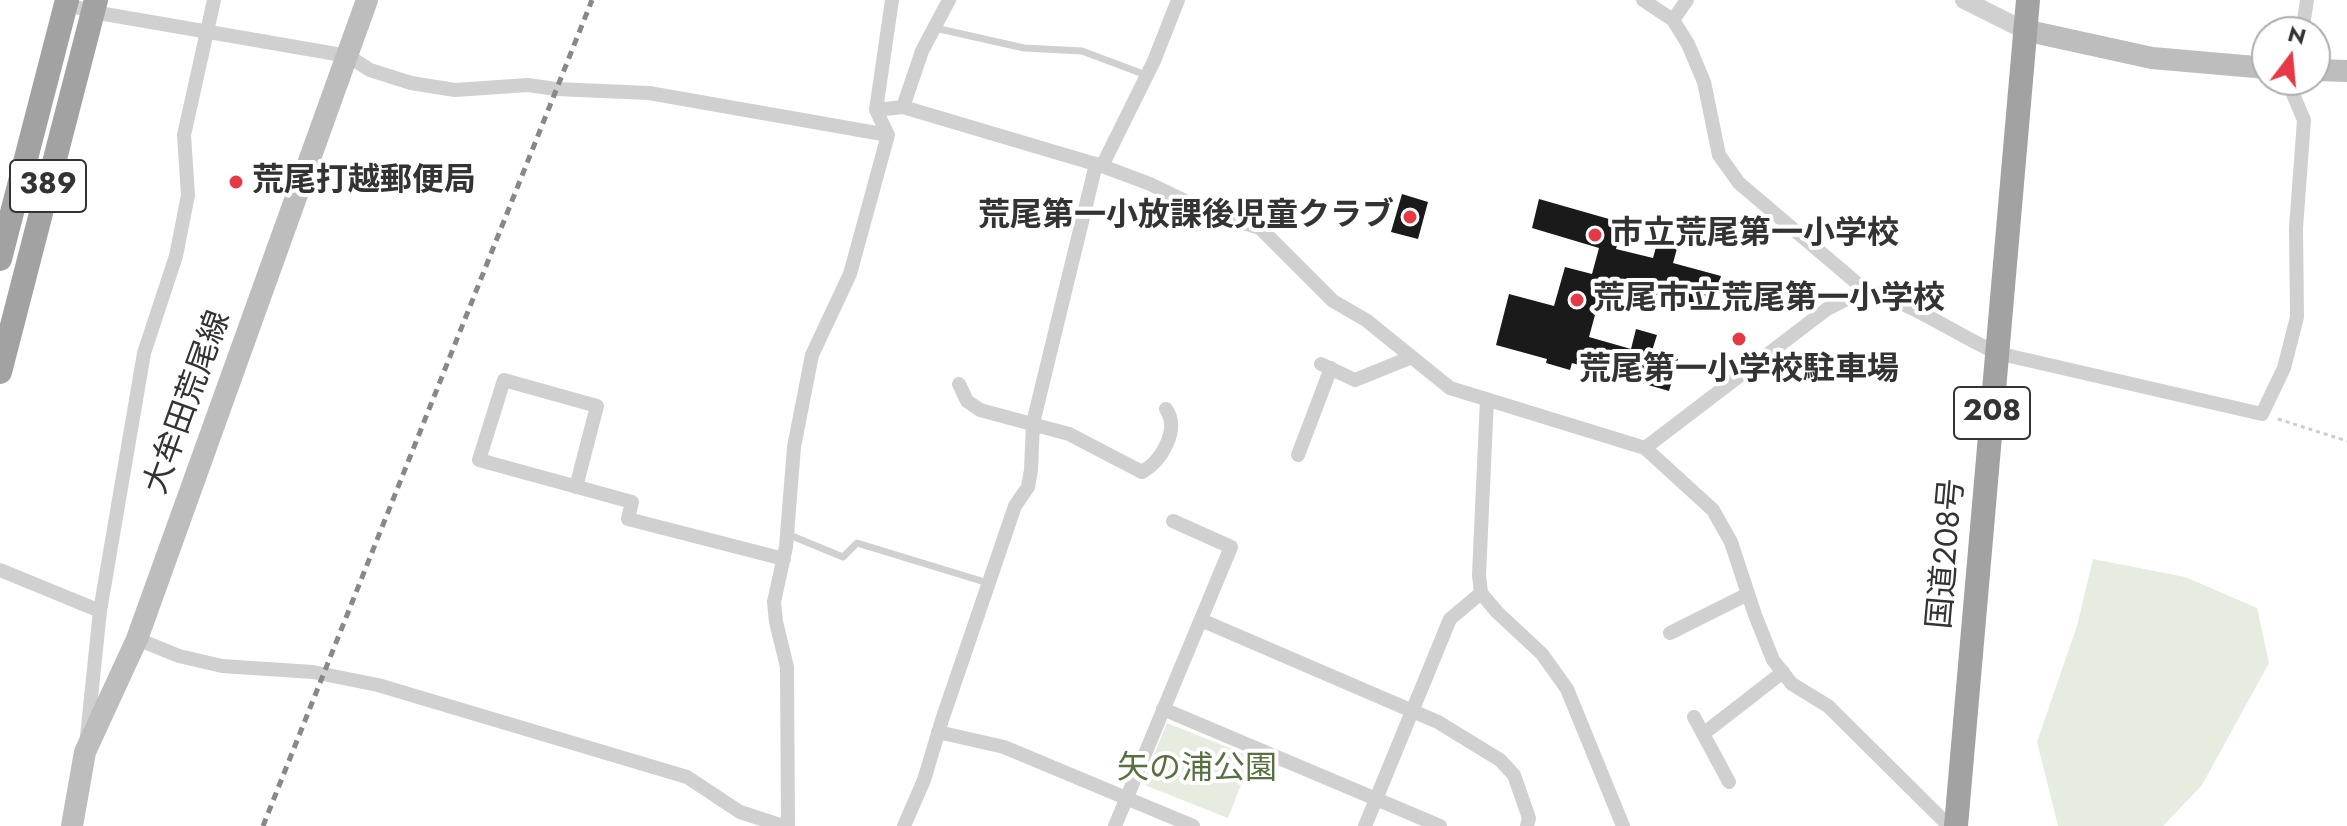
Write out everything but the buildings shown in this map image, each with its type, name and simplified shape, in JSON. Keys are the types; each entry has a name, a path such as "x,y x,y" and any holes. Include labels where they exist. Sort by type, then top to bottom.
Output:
{"highway":[{"name":"国道208号","path":"1956,826 2028,0"},
{"name":"389","path":"0,259 66,1"},
{"name":"389","path":"0,372 94,6"}],"main road":[{"name":"大牟田荒尾線","path":"72,826 85,752 137,639 367,0"},
{"path":"2024,30 2152,58 2251,67"}],"street":[{"path":"85,752 100,611 144,353 176,256 188,195 184,135 214,0"},
{"path":"137,639 179,656 222,666 313,672 378,685 687,777 740,812 785,826 788,678 774,602 784,559 794,447 812,355 850,274 888,135 876,110 892,0"},
{"path":"903,107 922,51 949,0"},
{"path":"904,826 924,780 1015,506 1028,487 1033,423 1099,165 1148,76 1178,0"},
{"path":"1643,0 1673,20 1688,44 1704,82 1719,155 1739,183 1865,290 1918,309 1963,337 1997,353 2262,414 2284,368 2297,317 2296,228 2304,120 2294,96"},
{"path":"1673,20 1687,0"},
{"path":"1964,0 2024,30"},
{"path":"66,1 206,31 348,56 370,70 411,83 455,90 528,85 649,93 888,135"},
{"path":"876,110 903,107 1099,165 1150,184 1206,211 1260,228 1333,301 1366,320 1450,388 1645,448 1713,510 1731,542 1773,660 1792,684 1828,706 1949,826"},
{"path":"1645,448 1827,309 1865,290"},
{"path":"1298,455 1326,366 1355,380 1412,357"},
{"path":"576,487 597,406 504,380 479,460 576,487 632,502 628,519 784,559"},
{"path":"959,384 967,401 980,410 1069,434 1142,472 1153,465 1172,431 1172,418 1166,409"},
{"path":"1487,399 1479,575 1481,593 1542,654 1567,689 1623,826"},
{"path":"1115,826 1231,547 1173,521"},
{"path":"0,570 100,611"},
{"path":"1365,826 1450,619 1481,593"},
{"path":"1670,633 1748,594"},
{"path":"1201,620 1438,722 1500,760 1514,775 1529,818 1527,826"},
{"path":"1703,734 1783,672"},
{"path":"1163,709 1440,826"},
{"path":"1694,717 1729,782"},
{"path":"938,732 1004,747 1193,826"}],"lane":[{"path":"935,28 1024,48 1082,51 1148,76"},
{"path":"787,534 843,557 857,543 988,583"}],"path":[{"path":"2262,414 2347,441"}],"green space":[{"path":"2093,559 2185,577 2257,608 2269,663 2202,785 2163,826 2058,826 2037,742 2077,626"},
{"name":"矢の浦公園","path":"1167,723 1252,757 1228,818 1142,784"}],"railway":[{"path":"263,826 592,0"}],"place":[{"name":"荒尾打越郵便局","path":"236,182"},
{"name":"荒尾第一小放課後児童クラブ","path":"1410,217"},
{"name":"市立荒尾第一小学校","path":"1595,235"},
{"name":"荒尾市立荒尾第一小学校","path":"1577,300"},
{"name":"荒尾第一小学校駐車場","path":"1739,339"}]}
